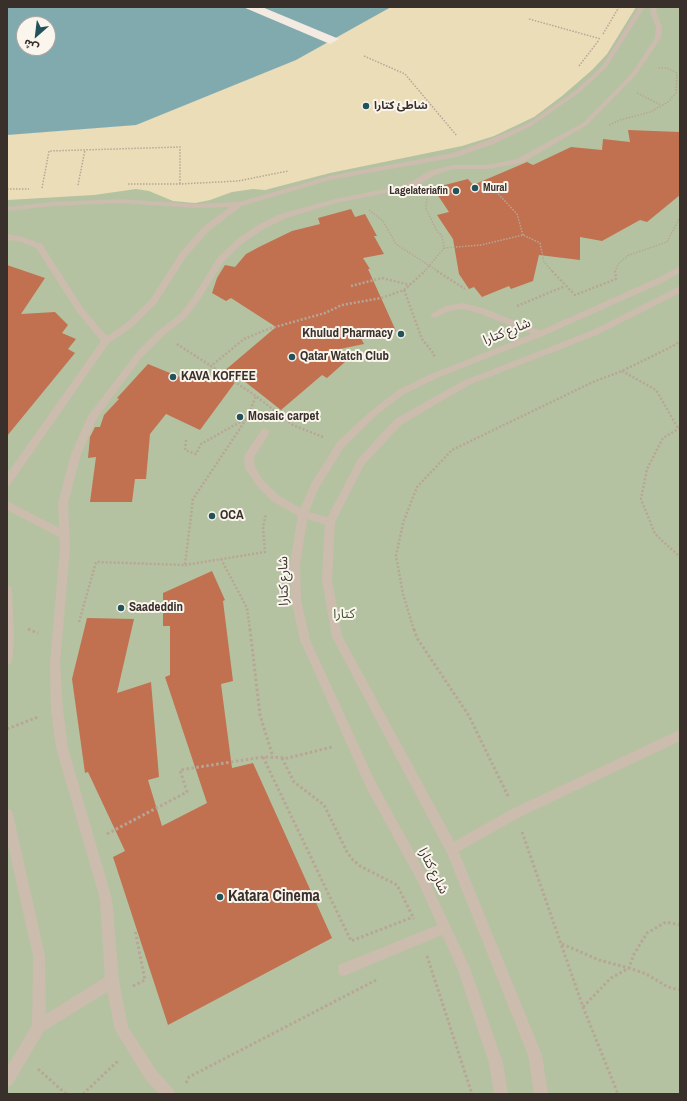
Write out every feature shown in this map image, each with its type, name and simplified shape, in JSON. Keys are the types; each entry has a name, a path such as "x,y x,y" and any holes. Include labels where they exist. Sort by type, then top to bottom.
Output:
{"street":[{"path":"7,209 53,204 118,202 196,206 239,204 329,178 454,155 491,142 529,125 577,92 604,67 642,7"},
{"path":"168,1094 151,1075 122,1030 112,981 106,899 62,748 57,710 55,663 65,548 62,503 76,454 93,416 140,354 161,333 183,316 196,300 221,259 240,241 261,227 283,216 321,205 401,188 414,184 432,173 453,167 479,167 519,161 584,124 603,107 634,74 658,38 659,27 653,12 654,7"},
{"path":"7,482 106,341 128,326 153,302 183,255 206,229 239,204"},
{"path":"7,237 20,239 39,246 80,310 106,341"},
{"name":"شارع كتارا","path":"501,1094 496,1063 464,968 421,876 371,785 305,640 296,600 295,565 303,514 314,487 341,444 375,412 401,392 434,376 540,334 663,279 680,269"},
{"name":"شارع كتارا","path":"541,1094 535,1055 452,849 337,637 327,580 330,522 361,462 398,422 466,383 596,332 680,288"},
{"path":"434,315 448,308 463,306 494,315 540,334"},
{"path":"265,432 249,456 250,468 260,482 275,498 303,514 330,522"},
{"path":"7,505 64,535"},
{"path":"7,590 9,622 7,660"},
{"path":"452,849 516,813 679,736"},
{"path":"7,814 39,956 39,1026"},
{"path":"344,970 445,928"},
{"path":"7,1080 39,1026 112,981"}],"path":[{"path":"576,69 600,39 618,7"},
{"path":"529,19 619,44"},
{"path":"364,56 405,74 458,136"},
{"path":"609,125 620,120 650,112 668,102 676,93 677,75 674,71 667,68 656,69"},
{"path":"636,92 662,106"},
{"path":"451,138 462,135"},
{"path":"7,189 42,188 49,151 180,147 180,184"},
{"path":"78,185 85,150"},
{"path":"479,167 484,178 517,214 523,235"},
{"path":"127,184 180,184 238,181 289,171"},
{"path":"71,185 85,184"},
{"path":"428,192 426,209 437,231 442,236 444,248"},
{"path":"367,209 383,221 396,244 467,290"},
{"path":"211,366 244,339 268,329 325,313 342,305 381,298 404,290 422,274 444,248 481,245 523,235 540,243 544,262 575,295 616,279 615,271 620,263 629,255 667,242 680,218"},
{"path":"351,286 382,278 410,285"},
{"path":"494,315 565,286"},
{"path":"404,290 422,339 434,354"},
{"path":"161,333 256,396 293,425 315,434"},
{"path":"618,1094 583,1007 516,813 469,716 417,638 403,594 396,556 403,523 417,488 452,450 580,388 622,371 673,346 680,341"},
{"path":"622,371 656,390 679,428 663,438 647,469 641,499 655,534 680,557"},
{"path":"185,565 193,499 247,418 256,396"},
{"path":"186,440 185,450 196,454 201,444 247,418"},
{"path":"78,626 96,562 185,565 265,552 264,527 267,512 275,498"},
{"path":"221,559 247,608 254,654 260,715 273,757"},
{"path":"9,622 58,640"},
{"path":"7,728 57,710"},
{"path":"103,836 187,792 180,770 263,757 282,758 316,752"},
{"path":"263,757 352,941 413,917"},
{"path":"282,758 294,782 324,805 347,852 353,860 360,866 397,885 413,917 421,938 472,1094"},
{"path":"583,1007 612,978 629,968 634,954 647,933 666,922 680,926"},
{"path":"132,979 133,987 145,980 135,930"},
{"path":"562,944 599,960 646,974 668,987 680,990"},
{"path":"183,1088 190,1077 364,986"},
{"path":"83,1094 133,1047"}],"green space":[{"name":"كتارا","path":"391,7 680,7 680,1094 7,1094 7,135 136,125 296,60"}],"sand":[{"name":"شاطئ كتارا","path":"391,7 636,7 607,54 592,70 562,96 534,117 494,136 462,146 330,173 265,190 253,189 232,192 210,200 195,203 173,201 149,191 136,189 94,195 7,200 7,135 136,125 296,60"}],"water":[{"path":"7,7 391,7 296,60 136,125 7,135"}],"pier":[{"path":"243,7 262,7 339,39 330,44"}],"building":[{"path":"628,130 680,132 680,195 647,222 640,220 602,241 580,237 580,260 539,255 533,281 511,289 509,286 482,297 474,287 469,289 459,274 453,239 437,215 449,212 433,188 468,179 473,185 527,162 533,165 571,147 602,150 603,139 630,142"},
{"path":"351,209 355,217 365,214 377,236 374,236 384,254 363,258 370,269 368,269 396,331 361,338 364,344 340,349 345,362 327,378 322,375 281,410 239,377 200,430 166,414 150,434 146,479 135,479 132,502 90,502 96,457 88,458 90,437 95,427 100,427 104,415 119,399 117,398 148,364 187,380 192,374 210,383 276,327 231,298 226,301 212,293 217,278 225,265 235,267 246,254 259,247 292,231 320,224 318,218"},
{"path":"7,265 45,278 21,314 55,312 68,325 62,333 76,339 68,349 75,353 7,436"},
{"path":"212,571 225,600 223,601 233,681 221,684 232,768 253,763 332,938 168,1025 113,857 125,851 88,772 85,773 72,679 87,618 134,619 117,693 151,682 159,777 148,780 162,826 207,803 165,677 170,675 170,626 163,626 163,593"}],"place":[{"name":"شاطئ كتارا","path":"366,106"},
{"name":"Mural","path":"475,188"},
{"name":"Lagelateriafin","path":"456,191"},
{"name":"Khulud Pharmacy","path":"401,334"},
{"name":"Qatar Watch Club","path":"292,357"},
{"name":"KAVA KOFFEE","path":"173,377"},
{"name":"Mosaic carpet","path":"240,417"},
{"name":"OCA","path":"212,516"},
{"name":"Saadeddin","path":"121,608"},
{"name":"Katara Cinema","path":"220,897"}]}
